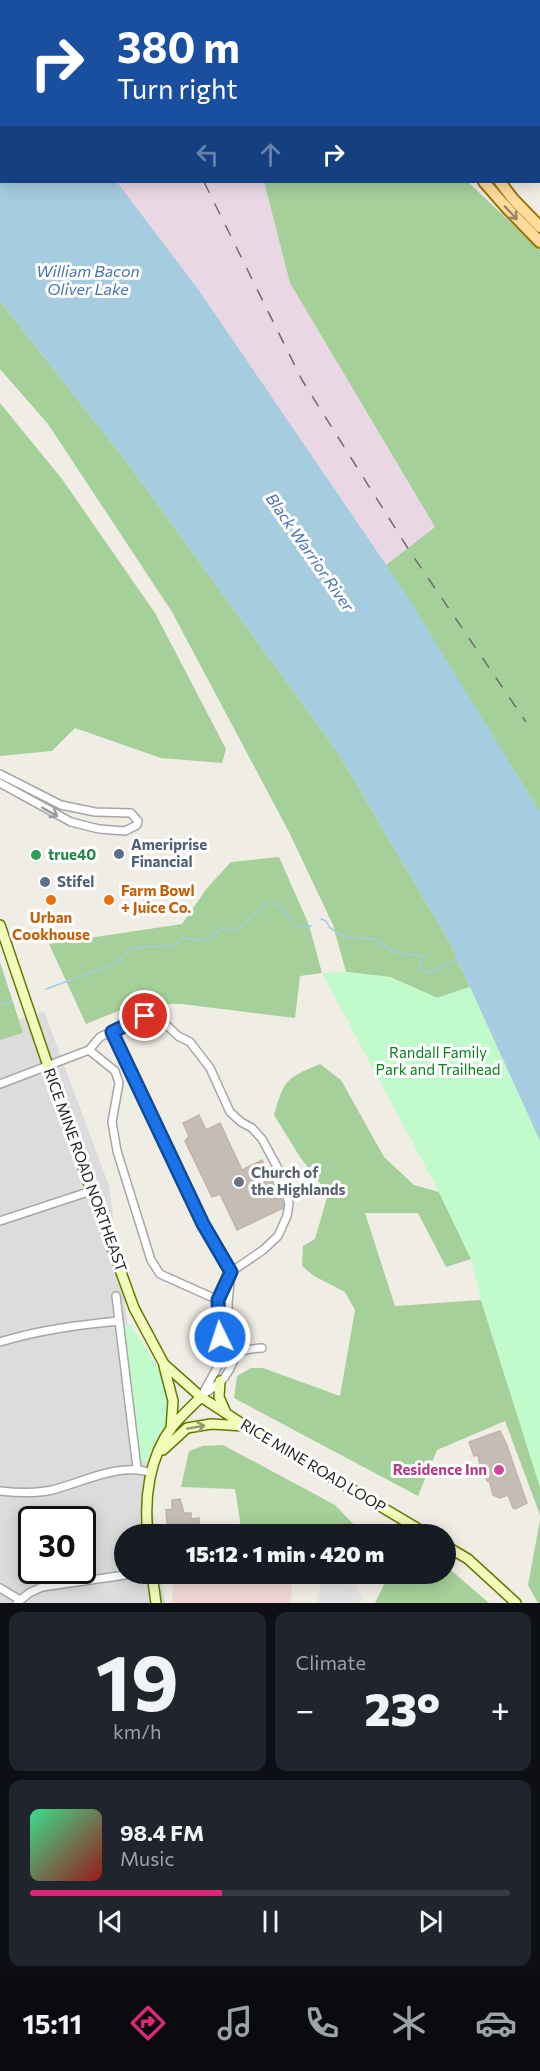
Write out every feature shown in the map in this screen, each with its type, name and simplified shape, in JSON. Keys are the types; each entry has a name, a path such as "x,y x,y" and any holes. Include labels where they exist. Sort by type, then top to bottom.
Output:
{"main road":[{"path":"485,183 540,242"},
{"path":"501,183 513,200 540,227"},
{"name":"RICE MINE ROAD NORTHEAST","path":"0,925 47,1066 134,1308 164,1364 201,1397"},
{"path":"164,1364 172,1401 171,1429"},
{"path":"220,1381 219,1397 226,1413"},
{"path":"147,1524 146,1514 152,1473 157,1456 171,1429 201,1397"},
{"name":"RICE MINE ROAD LOOP","path":"201,1397 410,1524"},
{"path":"157,1456 187,1428 211,1424 247,1426"},
{"path":"456,1552 468,1559 516,1603"},
{"path":"153,1584 156,1603"}],"street":[{"path":"0,774 61,805 95,812 131,813 138,821 132,830 125,831 99,829 71,822 0,783"},
{"path":"0,1084 89,1050 100,1037 145,1016 157,1016 171,1030 190,1042 200,1054 223,1091 230,1112 252,1128 275,1161 287,1189 289,1204 287,1216 278,1236 263,1250 231,1272 218,1300 220,1337 218,1366 201,1397"},
{"path":"112,1032 203,1224 231,1272 228,1329 234,1357"},
{"path":"89,1050 115,1071 119,1083 112,1122 117,1151 152,1260 160,1274 218,1300"},
{"path":"0,1221 91,1191"},
{"name":"RICE MINE ROAD NORTHEAST","path":"116,1296 137,1468"},
{"path":"0,1342 62,1327 118,1321"},
{"path":"201,1397 224,1378 234,1357 247,1349 262,1348"},
{"path":"0,1491 38,1492 107,1473 137,1468 152,1473"},
{"path":"0,1588 19,1601 35,1589 55,1583 114,1576"}],"shaded area":[{"path":"118,183 264,183 290,283 435,527 386,565 198,289"},
{"path":"44,1011 109,1186 155,1524 114,1524 114,1584 162,1584 165,1603 0,1603 0,1027"},
{"path":"173,1584 292,1584 291,1603 172,1603"},
{"path":"320,1584 356,1586 362,1600 359,1603 317,1603"}],"green space":[{"path":"264,183 469,183 540,250 540,812 386,565 435,527 290,283"},
{"path":"0,301 129,465 337,751 450,943 470,987 437,998 390,977 346,972 333,925 289,832 172,612 48,424 0,369"},
{"path":"0,403 62,479 155,613 226,749 222,763 161,758 75,728 52,751 0,756"},
{"path":"279,857 309,925 322,973 300,976 295,1018 182,1004 135,1004 86,1024 49,944 182,924 207,888 231,862"},
{"path":"0,962 23,1033 0,1040"},
{"name":"Randall Family Park and Trailhead","path":"346,972 390,977 437,998 470,987 540,1141 540,1487 481,1300 471,1259 439,1192 322,973"},
{"path":"320,1064 341,1080 384,1157 414,1185 439,1192 471,1259 446,1267 418,1213 365,1213 395,1306 481,1300 540,1487 540,1515 505,1421 437,1450 418,1496 234,1398 237,1376 251,1368 263,1368 340,1396 355,1310 345,1292 314,1276 302,1266 303,1246 315,1239 328,1194 300,1157 274,1115 288,1081"},
{"path":"131,1325 152,1358 168,1394 167,1419 147,1461 143,1463 139,1459 123,1326"},
{"path":"223,1445 335,1505 353,1524 240,1524 235,1489 181,1487 189,1451 203,1446"},
{"path":"540,1520 540,1603 538,1603 528,1585"},
{"path":"456,1575 489,1603 375,1603 384,1584 456,1584"}],"water":[{"name":"William Bacon Oliver Lake","path":"0,183 118,183 198,289 404,591 540,812 540,1141 450,943 337,751 129,465 0,301"}],"building":[{"name":"Church of the Highlands","path":"199,1115 206,1130 220,1123 242,1170 262,1160 283,1203 283,1208 237,1230 220,1194 212,1197 185,1141 189,1136 183,1123"},
{"name":"Residence Inn","path":"500,1431 527,1503 515,1509 508,1495 500,1498 493,1495 489,1480 487,1481 485,1475 482,1476 478,1455 474,1456 469,1442"},
{"path":"180,1499 184,1513 191,1513 191,1519 199,1518 199,1524 167,1524 166,1510 172,1509 172,1500"}],"waterway":[{"path":"46,989 115,964 133,948 175,945 183,938 204,939 222,928 236,931 268,903 281,906 291,921 300,927 311,926"},
{"path":"321,919 345,937 374,939 396,953 423,956 420,969 428,973 459,958"},
{"path":"0,1004 11,1002"}],"railway":[{"path":"204,183 302,380 409,550 526,722"}],"place":[{"name":"Ameriprise Financial","path":"119,854"},
{"name":"true40","path":"36,855"},
{"name":"Stifel","path":"45,882"},
{"name":"Urban Cookhouse","path":"51,900"},
{"name":"Farm Bowl + Juice Co.","path":"109,900"},
{"name":"Church of the Highlands","path":"239,1182"},
{"name":"Residence Inn","path":"499,1470"}],"route":[{"path":"145,1016 112,1032 203,1224 231,1272 218,1300 220,1337"}],"water label":[{"name":"Black Warrior River","path":"310,552"}]}
